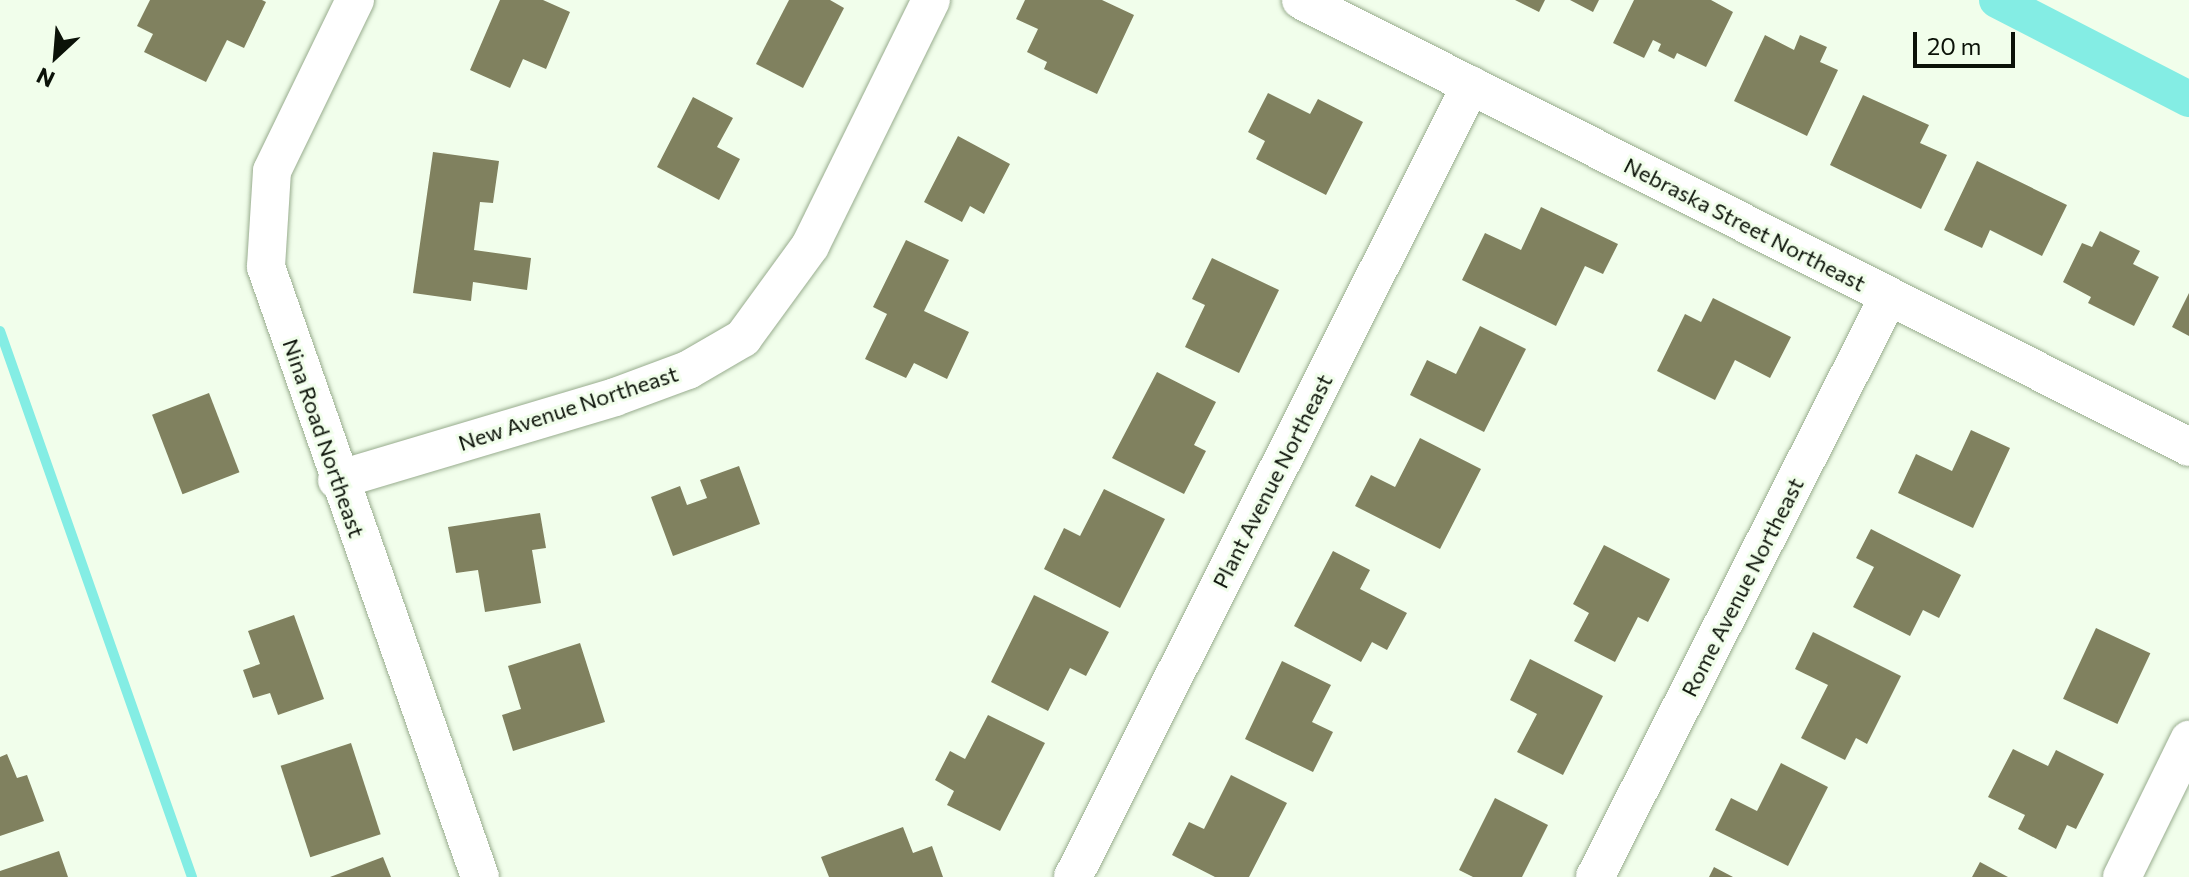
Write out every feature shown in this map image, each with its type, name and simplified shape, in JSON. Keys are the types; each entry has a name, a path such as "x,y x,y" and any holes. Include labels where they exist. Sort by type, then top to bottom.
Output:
{"street":[{"name":"Nina Road Northeast","path":"355,0 272,171 266,267 337,480 480,877"},
{"name":"New Avenue Northeast","path":"337,480 615,397 688,370 743,338 810,246 931,0"},
{"name":"Nebraska Street Northeast","path":"1301,0 2189,447"},
{"name":"Plant Avenue Northeast","path":"1073,877 1471,85"},
{"name":"Rome Avenue Northeast","path":"1595,877 1889,296"},
{"path":"2122,877 2189,740"}],"building":[{"path":"150,0 266,2 244,48 227,40 206,82 144,52 153,34 137,26"},
{"path":"500,0 543,0 570,12 546,69 523,59 510,88 470,70"},
{"path":"789,0 830,0 844,8 803,88 756,64"},
{"path":"1025,0 1102,0 1134,15 1097,94 1044,69 1047,62 1027,52 1038,29 1016,19"},
{"path":"1515,0 1545,0 1539,12"},
{"path":"1570,0 1599,0 1593,12"},
{"path":"1634,0 1711,0 1733,12 1706,67 1677,53 1674,59 1658,51 1661,44 1653,40 1644,58 1613,43"},
{"path":"1765,35 1794,50 1800,35 1827,47 1820,62 1838,70 1807,136 1734,101"},
{"path":"1268,93 1310,114 1318,99 1363,122 1326,195 1256,159 1265,141 1248,132"},
{"path":"1863,95 1929,125 1920,143 1947,155 1921,209 1830,165"},
{"path":"693,97 733,118 717,147 740,159 719,200 657,167"},
{"path":"958,136 1010,164 984,214 970,206 962,222 924,202"},
{"path":"433,152 499,161 493,203 480,202 474,250 531,258 527,290 473,282 471,301 413,293"},
{"path":"1977,161 2067,205 2042,256 1990,230 1982,248 1944,230"},
{"path":"1541,207 1618,244 1603,274 1585,266 1556,326 1462,280 1485,233 1521,250"},
{"path":"2100,231 2140,251 2133,264 2159,277 2134,326 2088,303 2091,297 2063,282 2082,243 2092,247"},
{"path":"906,240 949,260 924,311 969,332 947,379 914,363 906,378 865,359 887,314 873,307"},
{"path":"1212,258 1279,290 1239,373 1185,347 1205,305 1192,299"},
{"path":"2189,293 2189,336 2172,327"},
{"path":"1713,298 1791,337 1770,378 1735,360 1715,400 1657,371 1685,314 1701,322"},
{"path":"1480,326 1526,349 1484,432 1410,395 1427,360 1456,374"},
{"path":"1157,372 1216,402 1194,445 1206,451 1184,494 1112,458"},
{"path":"209,393 239,472 183,494 152,415"},
{"path":"1971,430 2010,448 1973,528 1898,493 1916,454 1952,471"},
{"path":"1420,438 1481,469 1440,549 1355,506 1371,475 1395,487"},
{"path":"739,466 760,524 673,556 651,497 680,486 687,505 707,498 700,480"},
{"path":"1104,489 1165,519 1120,608 1044,569 1064,528 1080,536"},
{"path":"540,513 546,548 532,550 541,603 485,612 478,570 456,573 448,527"},
{"path":"1871,529 1961,575 1939,618 1923,610 1910,636 1853,607 1874,567 1856,558"},
{"path":"1604,545 1670,579 1648,622 1638,617 1615,662 1574,641 1589,613 1573,604"},
{"path":"1333,551 1370,570 1360,589 1407,613 1387,650 1372,642 1361,662 1294,626"},
{"path":"1034,595 1109,632 1086,676 1070,668 1048,711 991,682"},
{"path":"294,615 324,699 278,715 270,693 253,698 243,670 260,664 248,631"},
{"path":"2096,628 2150,653 2117,724 2063,699"},
{"path":"1813,632 1901,676 1867,744 1856,738 1845,760 1801,738 1828,685 1795,669"},
{"path":"580,643 605,722 513,751 502,715 521,709 508,666"},
{"path":"1530,659 1603,696 1563,775 1517,752 1537,714 1510,700"},
{"path":"1282,661 1331,685 1312,722 1333,732 1313,772 1245,739"},
{"path":"988,715 1045,743 1000,831 947,805 954,791 935,780 950,751 965,759"},
{"path":"351,743 381,834 310,857 281,766"},
{"path":"2013,749 2048,766 2056,750 2104,774 2076,829 2067,825 2056,849 2018,829 2025,815 1988,797"},
{"path":"7,754 17,778 27,775 44,821 0,836 0,757"},
{"path":"1781,763 1828,787 1788,866 1715,830 1731,798 1757,811"},
{"path":"1231,775 1287,803 1249,877 1215,877 1172,855 1189,822 1204,829"},
{"path":"1495,798 1548,825 1522,877 1473,877 1459,870"},
{"path":"903,827 913,853 932,846 943,877 829,877 821,857"},
{"path":"59,851 68,877 0,877 0,871"},
{"path":"383,857 391,877 330,877"},
{"path":"1980,862 2008,877 1972,877"},
{"path":"1714,867 1733,877 1709,877"}],"waterway":[{"path":"1997,0 2189,99"},
{"path":"0,331 192,877"}]}
